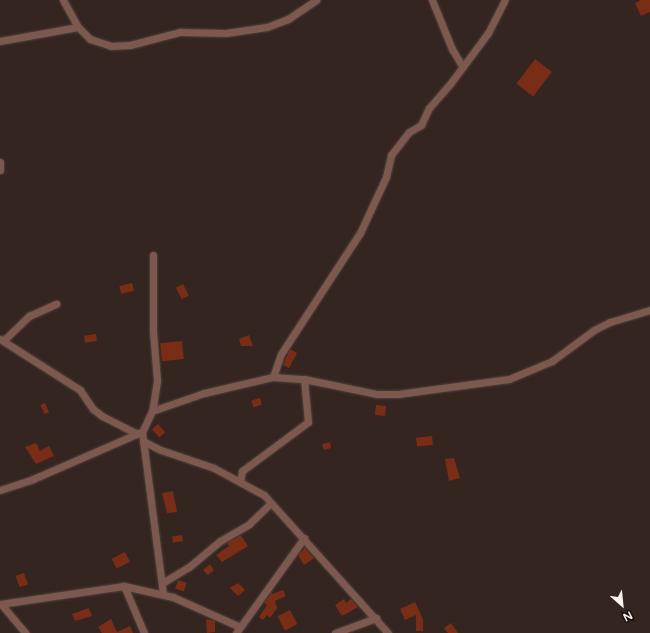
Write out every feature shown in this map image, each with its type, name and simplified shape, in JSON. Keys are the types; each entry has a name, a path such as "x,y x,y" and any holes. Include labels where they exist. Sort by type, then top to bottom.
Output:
{"street":[{"path":"63,0 78,28 100,44 122,46 180,32 226,33 267,27 288,19 316,0"},
{"path":"432,0 452,49 463,67"},
{"path":"273,377 281,354 360,233 386,177 391,155 409,132 421,125 430,108 488,33 505,0"},
{"path":"0,44 0,40 78,28"},
{"path":"0,162 0,170"},
{"path":"0,490 33,479 139,433 152,411 157,381 152,331 153,255"},
{"path":"56,304 29,316 2,339 80,390 93,409 102,416 139,433 143,440 163,594"},
{"path":"152,411 204,393 273,377 304,379 377,394 398,394 509,379 552,361 594,330 610,322 650,310"},
{"path":"240,482 242,471 308,422 304,379"},
{"path":"143,440 161,450 214,468 264,495 388,633"},
{"path":"162,583 189,567 220,541 249,524 271,503"},
{"path":"0,604 124,586 163,594 238,630 304,538"},
{"path":"124,586 144,633"},
{"path":"0,604 25,633"},
{"path":"335,633 376,618"}],"building":[{"path":"641,0 650,0 650,12 641,16 635,3"},
{"path":"535,59 552,72 533,96 516,84"},
{"path":"132,283 134,291 121,294 119,286"},
{"path":"183,284 189,296 182,299 176,288"},
{"path":"96,334 97,341 85,343 84,336"},
{"path":"249,335 253,346 241,346 239,339"},
{"path":"182,341 184,359 162,361 160,343"},
{"path":"290,349 297,353 289,368 283,365"},
{"path":"260,398 262,405 253,407 251,400"},
{"path":"45,403 49,412 44,414 40,405"},
{"path":"376,405 386,406 385,416 375,415"},
{"path":"158,424 165,432 159,438 152,429"},
{"path":"432,436 433,445 417,447 416,438"},
{"path":"330,442 331,448 324,450 322,444"},
{"path":"36,443 40,451 49,446 54,456 36,464 25,447"},
{"path":"454,458 460,478 449,481 445,459"},
{"path":"173,491 177,512 167,513 162,493"},
{"path":"182,535 183,541 173,542 172,537"},
{"path":"241,535 248,546 222,562 216,555 229,546 227,543"},
{"path":"305,548 314,558 304,565 298,555"},
{"path":"125,552 130,562 117,569 112,559"},
{"path":"210,564 214,570 208,575 203,570"},
{"path":"24,573 28,584 20,587 16,576"},
{"path":"178,580 187,583 184,591 175,589"},
{"path":"238,583 245,590 238,596 230,588"},
{"path":"283,590 286,596 275,601 277,608 270,618 267,615 263,620 259,617 267,605 264,603 272,592 272,594"},
{"path":"344,599 346,603 351,599 358,607 342,616 335,605"},
{"path":"415,602 423,619 423,631 416,631 416,615 405,620 400,609"},
{"path":"89,608 92,616 75,621 72,614"},
{"path":"290,610 297,624 285,631 278,616"},
{"path":"111,619 117,632 130,626 133,633 102,633 98,627"},
{"path":"206,619 215,621 215,632 207,633"},
{"path":"451,623 458,633 448,633 444,628"}]}
